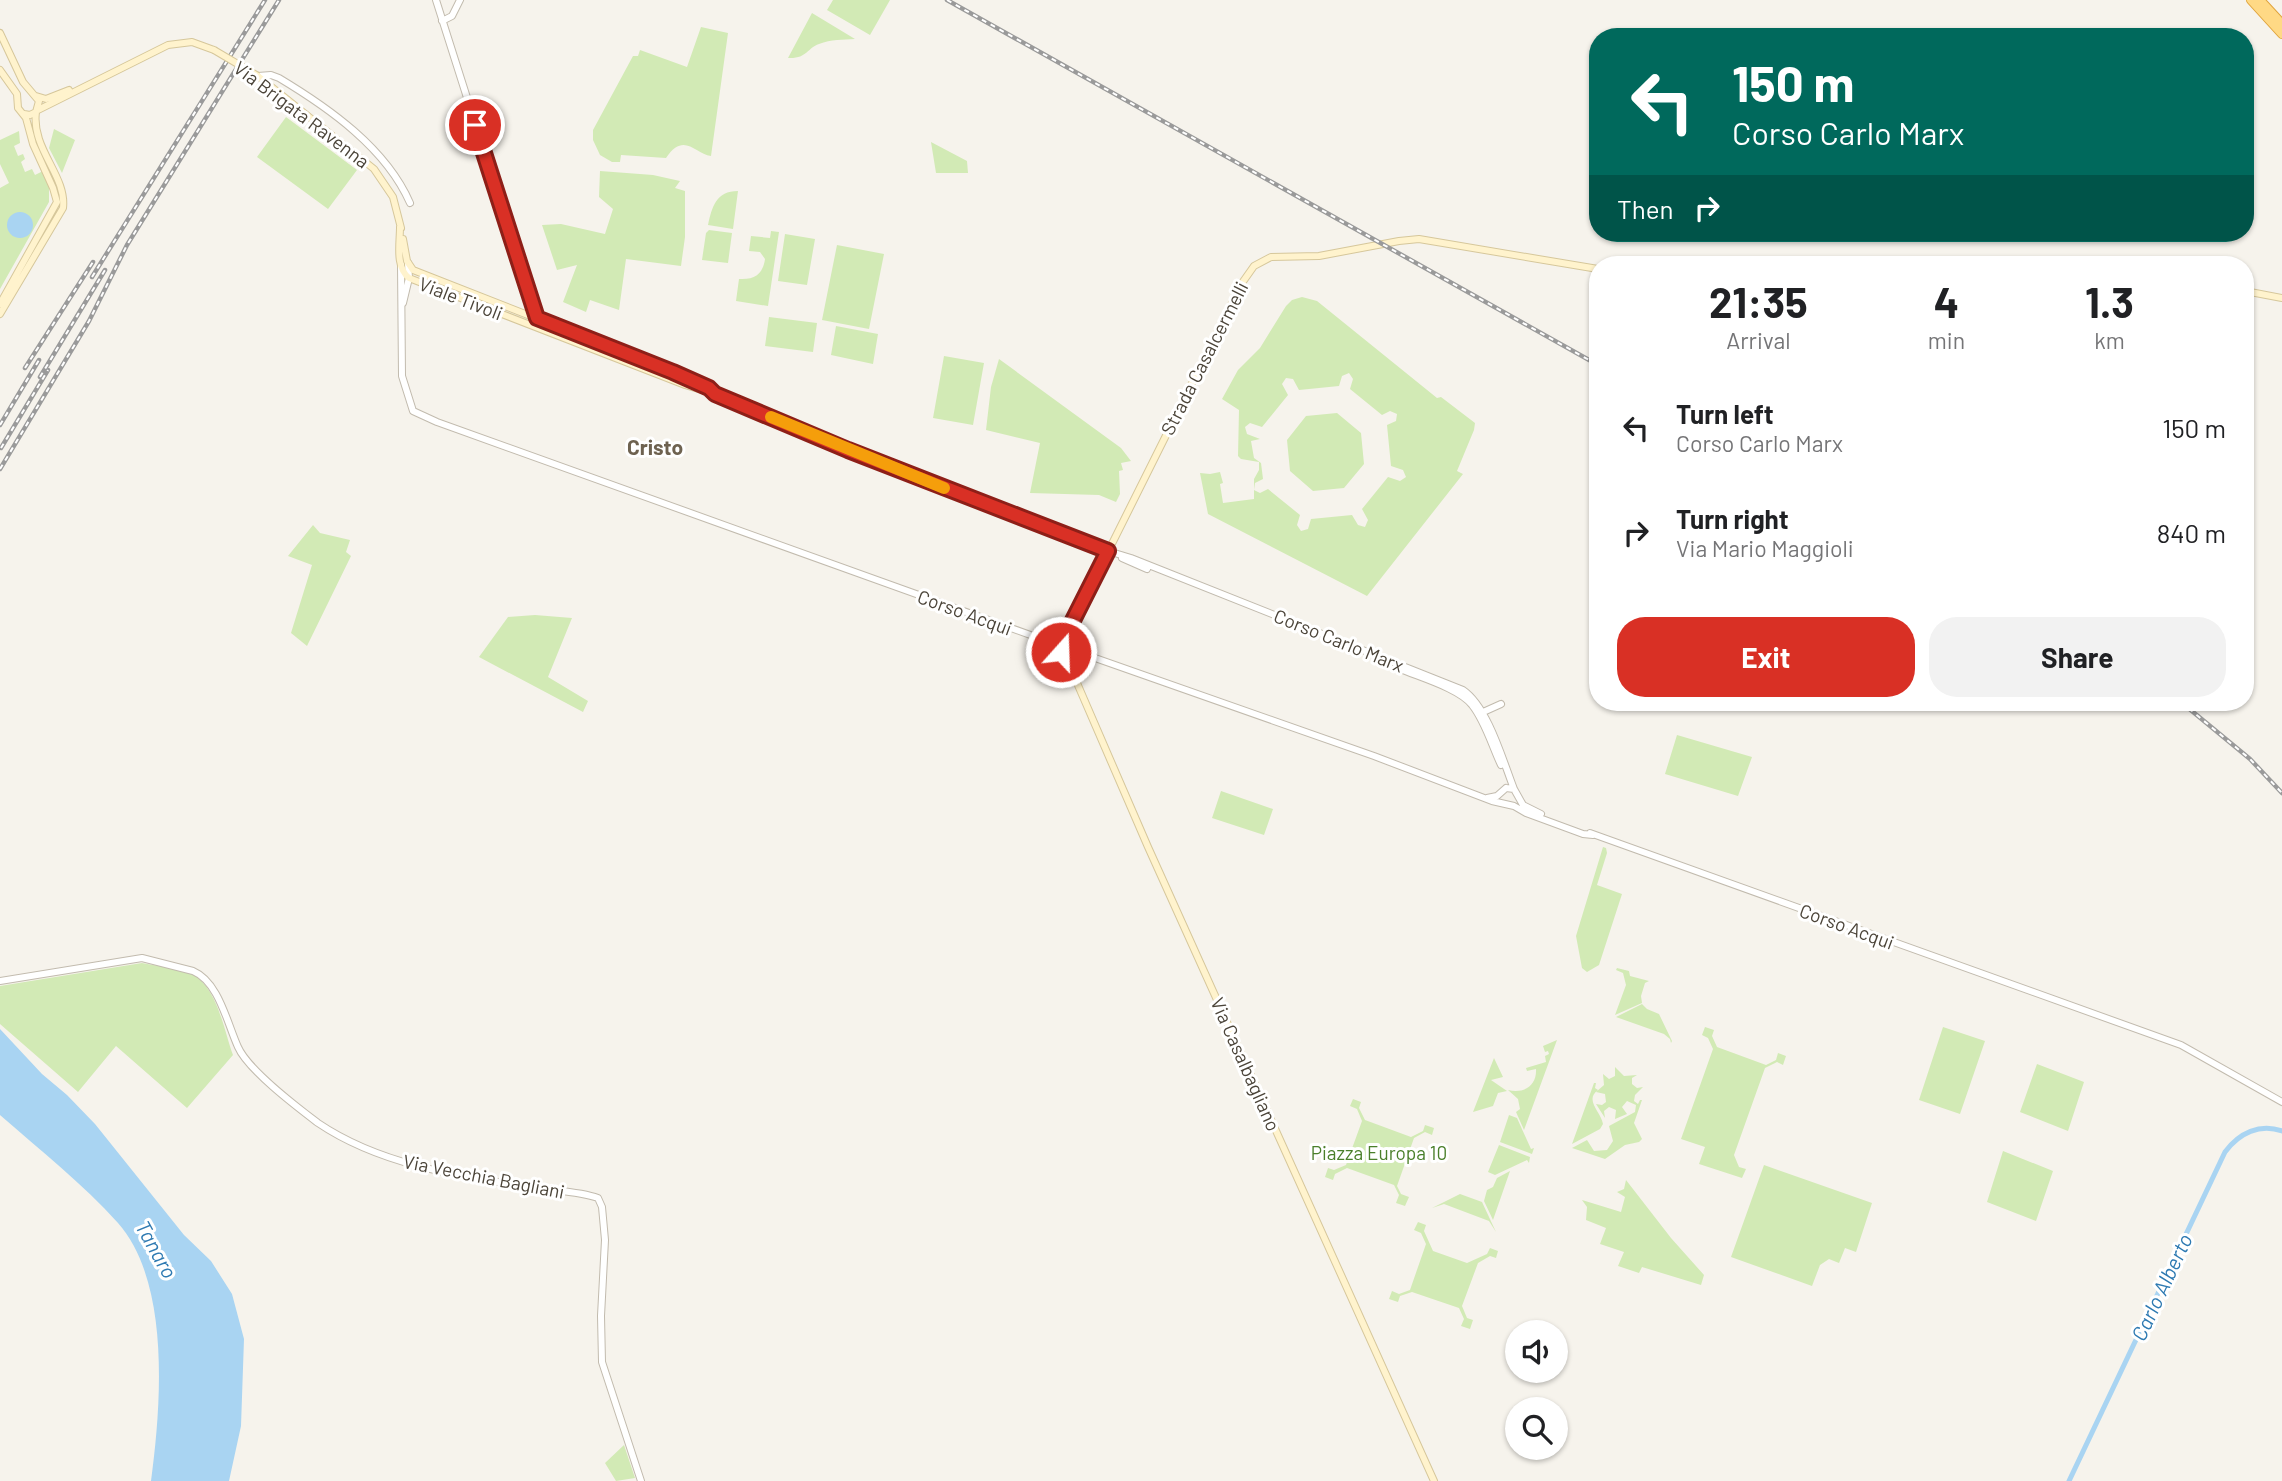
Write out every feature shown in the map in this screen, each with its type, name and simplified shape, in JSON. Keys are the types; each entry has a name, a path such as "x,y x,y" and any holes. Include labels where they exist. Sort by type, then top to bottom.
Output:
{"highway":[{"path":"2251,0 2282,34"},
{"path":"2260,0 2282,24"}],"main road":[{"path":"0,33 21,79 40,104 37,111 38,137 61,189 63,208 0,314"},
{"name":"Via Brigata Ravenna","path":"37,111 159,49 179,43 196,43 214,50 258,76 374,169 390,191 397,207 400,227"},
{"path":"0,70 19,99"},
{"name":"Via Brigata Ravenna","path":"33,94 47,99 94,81"},
{"path":"0,304 57,202 24,114 18,108 23,94 33,94"},
{"path":"24,114 37,111"},
{"name":"Viale Tivoli","path":"400,227 404,264 536,322"},
{"name":"Strada Casalcermelli","path":"1060,646 1242,282 1254,266 1275,256 1319,256 1410,239 1589,267"},
{"name":"Viale Tivoli","path":"410,278 536,322"},
{"path":"2254,293 2282,298"},
{"name":"Corso Carlo Marx","path":"536,322 673,372 709,388 713,394 848,450 1108,551"},
{"name":"Via Casalbagliano","path":"1060,646 1434,1481"}],"street":[{"path":"436,0 536,322"},
{"path":"442,20 454,13 460,0"},
{"path":"258,76 271,75 279,78 345,124 384,158 401,182 410,203"},
{"path":"402,309 410,278 404,264"},
{"path":"402,309 404,264"},
{"path":"406,291 412,283 425,283"},
{"name":"Corso Acqui","path":"402,309 402,376 413,411 1060,646 1507,804 1583,834 1593,835"},
{"name":"Corso Carlo Marx","path":"1108,551 1454,685 1473,696 1514,789"},
{"path":"1481,713 1501,704"},
{"name":"Corso Carlo Marx","path":"1481,713 1506,777 1504,790"},
{"path":"1482,797 1493,797 1504,790 1514,789 1518,797 1515,803 1507,804 1501,798 1504,790"},
{"name":"Corso Acqui","path":"1518,797 1530,809 1593,835 2181,1045 2282,1102"},
{"name":"Via Vecchia Bagliani","path":"0,981 142,958 193,971 200,974 213,988 239,1050 248,1064 317,1122 337,1135 380,1154 420,1166 474,1178 598,1198 602,1207 605,1248 601,1316 602,1363 642,1481"}],"green space":[{"path":"833,0 890,0 870,35 827,10"},
{"path":"812,13 855,39 824,42 799,57 788,58"},
{"path":"701,27 728,33 711,156 684,145 672,150 666,158 621,155 620,162 612,162 600,155 593,140 593,130 633,56 638,56 640,50 687,67"},
{"path":"286,117 357,170 328,209 257,157"},
{"path":"54,129 75,140 62,173 49,148"},
{"path":"19,131 20,143 14,146 18,156 23,154 25,159 21,162 25,172 32,169 35,175 43,171 49,187 49,202 0,289 0,188 9,183 0,164 0,140"},
{"path":"931,142 967,161 968,173 936,173"},
{"path":"600,171 653,175 680,181 675,188 685,191 685,237 681,266 626,259 619,310 590,300 586,312 563,302 577,265 557,270 542,225 561,224 605,234 613,209 599,197"},
{"path":"738,191 733,229 708,225 716,201 725,194"},
{"path":"709,230 732,233 728,263 702,260 706,233"},
{"path":"771,231 779,232 768,306 736,301 739,279 757,275 764,264 765,259 760,252 749,251 751,236 770,238"},
{"path":"785,234 815,239 807,285 778,281"},
{"path":"837,245 884,254 869,329 822,320"},
{"path":"1302,297 1317,301 1437,398 1441,397 1475,423 1457,471 1463,474 1367,596 1208,514 1200,473 1220,472 1223,503 1254,499 1254,490 1254,479 1259,470 1259,462 1238,456 1239,410 1222,399 1238,370 1260,348 1292,300","holes":["1349,373 1353,379 1350,389 1382,415 1390,411 1397,414 1396,421 1387,425 1391,466 1403,470 1406,477 1400,481 1388,477 1362,509 1368,520 1365,527 1358,525 1352,515 1311,519 1308,529 1301,531 1297,525 1300,515 1268,489 1260,493 1254,490 1255,483 1263,479 1261,463 1254,458 1251,441 1260,439 1247,434 1245,427 1250,423 1262,427 1288,395 1282,384 1286,378 1293,379 1299,390 1339,386 1342,376"]},
{"path":"769,317 817,323 813,352 765,346"},
{"path":"836,326 878,334 873,364 831,355"},
{"path":"944,356 984,363 973,425 933,418"},
{"path":"999,359 1121,448 1131,461 1121,463 1123,470 1119,471 1120,494 1116,502 1099,495 1030,493 1040,443 986,430 991,387"},
{"path":"1337,413 1361,433 1364,464 1344,488 1313,491 1290,471 1287,440 1306,416"},
{"path":"313,525 320,533 350,540 346,552 351,556 307,646 291,633 312,565 288,556"},
{"path":"535,615 572,618 548,677 588,701 583,712 479,657 508,617"},
{"path":"1677,735 1752,757 1738,796 1665,774"},
{"path":"1221,791 1273,809 1264,835 1212,818"},
{"path":"1603,847 1607,853 1597,885 1622,894 1599,965 1587,972 1582,968 1576,936"},
{"path":"142,963 186,971 205,985 217,1007 233,1055 187,1108 116,1046 78,1092 0,1024 0,986"},
{"path":"1616,970 1629,971 1630,976 1649,981 1645,983 1642,1003 1615,1015 1626,985 1623,973"},
{"path":"1642,1004 1659,1014 1671,1043 1664,1034 1616,1017"},
{"path":"1705,1027 1714,1030 1712,1036 1717,1047 1766,1065 1776,1060 1778,1053 1786,1056 1783,1065 1777,1062 1765,1068 1734,1155 1739,1167 1746,1169 1742,1178 1699,1164 1705,1147 1681,1139 1713,1049 1708,1038 1702,1035"},
{"path":"1943,1027 1985,1041 1960,1114 1919,1100"},
{"path":"1557,1040 1524,1130 1516,1112 1520,1109 1518,1099 1508,1090 1520,1091 1532,1084 1536,1069 1527,1071 1526,1068 1546,1062 1545,1056 1549,1054 1543,1046"},
{"path":"1494,1058 1503,1077 1491,1080 1507,1091 1498,1093 1493,1106 1473,1112"},
{"path":"2037,1064 2084,1082 2068,1131 2020,1112"},
{"path":"1615,1067 1624,1076 1637,1075 1632,1078 1632,1084 1637,1088 1643,1087 1635,1095 1634,1101 1638,1104 1642,1100 1634,1123 1642,1139 1625,1145 1605,1159 1572,1148 1587,1140 1594,1151 1607,1150 1613,1141 1609,1126 1635,1112 1636,1105 1627,1101 1622,1107 1627,1114 1615,1119 1616,1110 1609,1107 1604,1111 1605,1118 1596,1104 1602,1105 1606,1102 1605,1094 1596,1092 1604,1085 1603,1074 1609,1079 1615,1076"},
{"path":"1594,1083 1598,1090 1594,1094 1593,1102 1603,1124 1600,1129 1572,1144"},
{"name":"Piazza Europa 10","path":"1353,1099 1361,1102 1359,1108 1365,1120 1411,1137 1423,1131 1425,1125 1434,1128 1432,1135 1425,1132 1414,1138 1397,1186 1401,1194 1409,1197 1405,1206 1396,1203 1399,1195 1394,1185 1347,1168 1335,1174 1333,1180 1325,1177 1328,1168 1334,1170 1346,1165 1362,1121 1357,1109 1350,1106"},
{"path":"1509,1115 1517,1118 1531,1149 1534,1148 1532,1154 1500,1142"},
{"path":"1499,1145 1530,1157 1529,1163 1527,1160 1495,1175 1488,1172"},
{"path":"2003,1151 2053,1171 2036,1221 1987,1202"},
{"path":"1764,1165 1872,1203 1856,1252 1845,1248 1839,1263 1829,1259 1820,1265 1812,1286 1731,1257"},
{"path":"1510,1171 1493,1220 1484,1201 1487,1190 1493,1187 1497,1178"},
{"path":"1626,1180 1704,1275 1701,1285 1642,1267 1639,1273 1618,1266 1624,1252 1600,1244 1606,1228 1586,1220 1587,1207 1582,1200 1621,1212 1625,1197 1617,1192 1624,1189"},
{"path":"1460,1194 1482,1202 1496,1232 1489,1221 1444,1204 1432,1208"},
{"path":"1418,1222 1426,1225 1424,1231 1433,1251 1467,1263 1487,1254 1490,1248 1498,1251 1496,1258 1490,1256 1478,1263 1462,1306 1467,1318 1473,1320 1470,1329 1461,1326 1464,1319 1459,1308 1412,1292 1400,1296 1398,1302 1389,1299 1392,1291 1399,1294 1410,1290 1426,1244 1421,1233 1414,1230"},
{"path":"624,1445 635,1478 616,1481 605,1463"}],"water":[{"path":"20,212 29,216 33,225 29,234 20,238 11,234 7,225 11,216"},
{"name":"Tanaro","path":"0,1029 42,1074 95,1124 184,1235 211,1261 232,1294 244,1339 241,1426 229,1481 151,1481 159,1383 154,1311 147,1278 135,1248 118,1223 76,1181 0,1115"}],"waterway":[{"name":"Carlo Alberto","path":"2069,1481 2225,1152 2250,1131 2266,1128 2282,1131"}],"railway":[{"path":"92,277 265,0"},
{"path":"0,469 89,321 127,245 279,0"},
{"path":"947,0 1589,360"},
{"path":"25,368 93,262"},
{"path":"40,377 105,270"},
{"path":"0,425 39,360"},
{"path":"1,448 48,370"},
{"path":"2192,711 2250,759 2282,793"}],"slow traffic":[{"path":"771,417 944,488"}],"district":[{"name":"Cristo","path":"655,446"}],"route":[{"path":"475,125 537,318 673,372 709,388 715,394 848,450 1108,551 1060,646 1061,652"}]}
